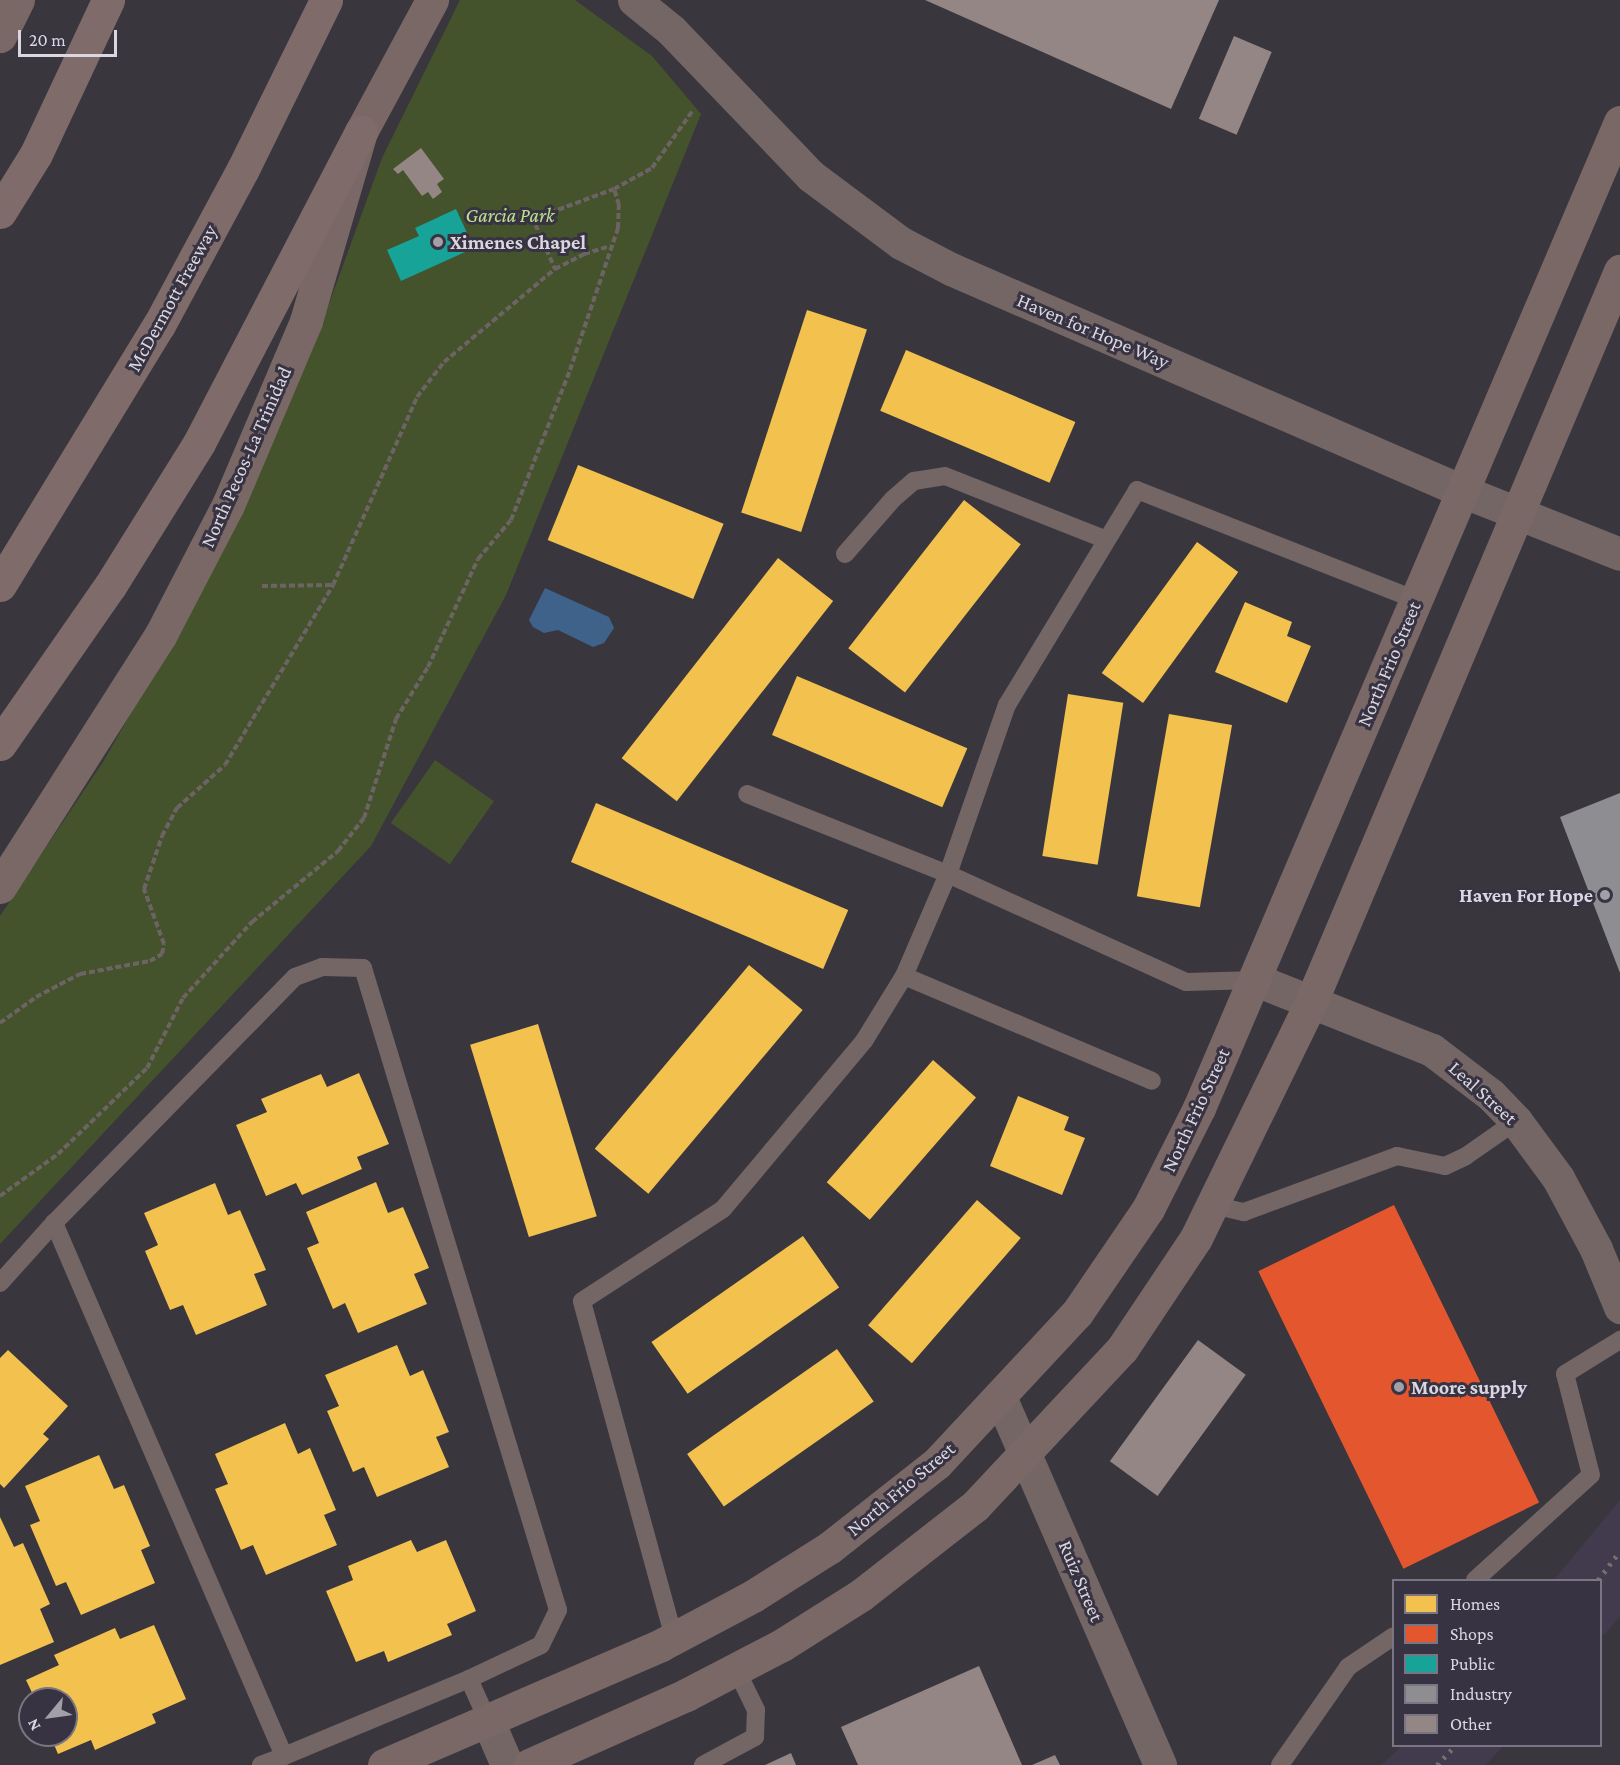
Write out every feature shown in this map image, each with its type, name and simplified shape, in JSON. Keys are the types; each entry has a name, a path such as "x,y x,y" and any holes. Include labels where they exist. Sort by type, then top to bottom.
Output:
{"highway":[{"path":"0,212 36,154 108,0"},
{"name":"McDermott Freeway","path":"0,585 159,325 243,169 326,0"},
{"path":"0,744 110,586 199,443 362,132"}],"main road":[{"path":"0,36 18,0"},
{"name":"North Pecos-La Trinidad","path":"0,887 160,636 228,505 306,321 362,132 432,0"},
{"name":"North Frio Street","path":"384,1765 674,1638 753,1596 829,1548 937,1463 1001,1399 1077,1313 1148,1209 1256,980 1620,122"},
{"path":"529,1765 736,1669 861,1595 975,1506 1122,1349 1196,1238 1311,1002 1620,271"}],"street":[{"name":"Haven for Hope Way","path":"634,0 671,30 811,176 901,243 951,269 1462,491 1620,554"},
{"name":"Leal Street","path":"1256,980 1432,1050 1463,1071 1516,1121 1558,1178 1596,1249 1620,1306"},
{"name":"Ruiz Street","path":"1001,1399 1026,1452 1160,1765"},
{"path":"488,1721 507,1765"}],"lane":[{"path":"845,554 893,499 914,481 945,476 1104,539"},
{"path":"674,1638 582,1301 723,1209 864,1041 904,976 948,874 1007,705 1104,539 1137,490 1416,600"},
{"path":"747,794 948,874 1186,982 1256,980"},
{"path":"0,1283 54,1223 296,977 322,967 363,968 558,1610 541,1645 469,1679 261,1765"},
{"path":"904,976 1152,1081"},
{"path":"1213,1205 1244,1212 1397,1156 1445,1166 1466,1156 1516,1121"},
{"path":"54,1223 284,1756"},
{"path":"1477,1579 1591,1474 1565,1374 1620,1340"},
{"path":"1280,1765 1348,1667 1392,1637"},
{"path":"703,1765 755,1737 756,1710 736,1669"},
{"path":"469,1679 488,1721"}],"path":[{"path":"533,219 614,189 652,168 693,110"},
{"path":"0,1196 58,1154 147,1068 183,998 252,922 338,851 364,818 396,720 428,667 478,559 511,520 570,370 618,228 619,205 614,189"},
{"path":"528,208 555,269"},
{"path":"0,1023 36,997 80,974 150,961 162,954 164,944 144,889 162,836 177,808 225,765 333,585 417,398 444,362 555,269 584,254 611,246"},
{"path":"262,586 333,585"}],"shaded area":[{"path":"1620,1500 1620,1617 1602,1637 1602,1579 1555,1579"},
{"path":"1401,1747 1502,1747 1486,1765 1381,1765"}],"green space":[{"name":"Garcia Park","path":"460,0 575,0 652,56 701,114 506,595 371,846 0,1244 0,916 103,762 198,596 313,348 382,158"},
{"path":"435,760 494,801 450,864 391,823"}],"water":[{"path":"545,588 609,617 614,628 604,643 593,647 558,630 544,633 533,627 529,620"}],"building: Homes":[{"path":"807,310 867,329 801,532 741,513"},
{"path":"906,350 1075,422 1050,483 880,411"},
{"path":"578,465 724,524 693,599 548,540"},
{"path":"964,500 1021,544 905,692 848,648"},
{"path":"1197,542 1238,572 1143,703 1102,673"},
{"path":"778,558 833,601 677,801 622,758"},
{"path":"1245,602 1292,622 1287,636 1311,646 1287,703 1215,672"},
{"path":"797,676 967,748 942,807 772,735"},
{"path":"1068,694 1123,703 1098,865 1042,856"},
{"path":"1169,714 1232,725 1200,907 1137,896"},
{"path":"596,803 848,910 823,969 571,862"},
{"path":"749,965 803,1010 648,1194 595,1149"},
{"path":"538,1024 597,1216 529,1237 470,1045"},
{"path":"933,1060 976,1097 870,1220 827,1182"},
{"path":"359,1073 389,1144 357,1157 362,1169 302,1195 296,1183 266,1196 236,1125 267,1112 261,1099 321,1074 327,1087"},
{"path":"1018,1096 1069,1117 1064,1130 1085,1138 1062,1195 990,1166"},
{"path":"376,1182 388,1213 403,1207 429,1268 414,1274 427,1304 358,1333 345,1303 333,1309 307,1248 319,1243 306,1212"},
{"path":"215,1183 228,1215 240,1210 266,1270 254,1274 267,1305 196,1335 183,1305 170,1310 145,1251 158,1245 144,1213"},
{"path":"977,1200 1021,1238 912,1363 868,1325"},
{"path":"803,1236 839,1288 688,1394 651,1342"},
{"path":"397,1345 410,1376 423,1370 449,1432 436,1437 449,1467 377,1497 364,1467 353,1472 327,1411 339,1406 325,1375"},
{"path":"837,1349 874,1401 724,1506 687,1454"},
{"path":"8,1350 68,1406 43,1434 49,1439 4,1488 0,1484 0,1358"},
{"path":"285,1423 298,1454 310,1448 336,1510 324,1515 337,1545 266,1575 253,1545 241,1550 215,1489 228,1484 215,1454"},
{"path":"99,1455 114,1489 124,1485 150,1546 141,1550 155,1583 81,1615 66,1582 56,1586 30,1525 40,1521 25,1486"},
{"path":"0,1517 14,1547 23,1543 50,1604 40,1609 54,1642 0,1665"},
{"path":"411,1540 417,1552 446,1540 476,1611 447,1624 452,1635 388,1662 384,1651 356,1662 326,1591 353,1580 348,1566"},
{"path":"154,1625 186,1699 152,1714 156,1723 95,1750 91,1740 78,1746 78,1687 29,1687 26,1680 59,1665 54,1655 115,1628 120,1639"},
{"path":"55,1747 74,1747 58,1754"}],"building: Shops":[{"name":"Moore supply","path":"1394,1205 1539,1503 1403,1569 1258,1271"}],"building: Public":[{"name":"Ximenes Chapel","path":"456,209 474,248 401,281 387,250 419,236 415,228"}],"building: Industry":[{"name":"Haven For Hope","path":"1620,793 1620,973 1560,817"}],"building: Other":[{"path":"925,0 1219,0 1171,109"},
{"path":"1234,36 1272,52 1237,135 1199,119"},
{"path":"421,148 444,179 437,184 442,192 433,199 428,192 422,196 403,170 398,174 393,169"},
{"path":"1198,1340 1246,1375 1158,1496 1110,1461"},
{"path":"979,1666 1022,1765 858,1765 841,1727"},
{"path":"791,1753 796,1765 765,1765"},
{"path":"1055,1755 1060,1765 1032,1765"}],"railway":[{"path":"1599,1579 1620,1551"},
{"path":"1437,1765 1454,1747"}],"place":[{"name":"Ximenes Chapel","path":"438,242"},
{"name":"Haven For Hope","path":"1605,895"},
{"name":"Moore supply","path":"1399,1387"}]}
